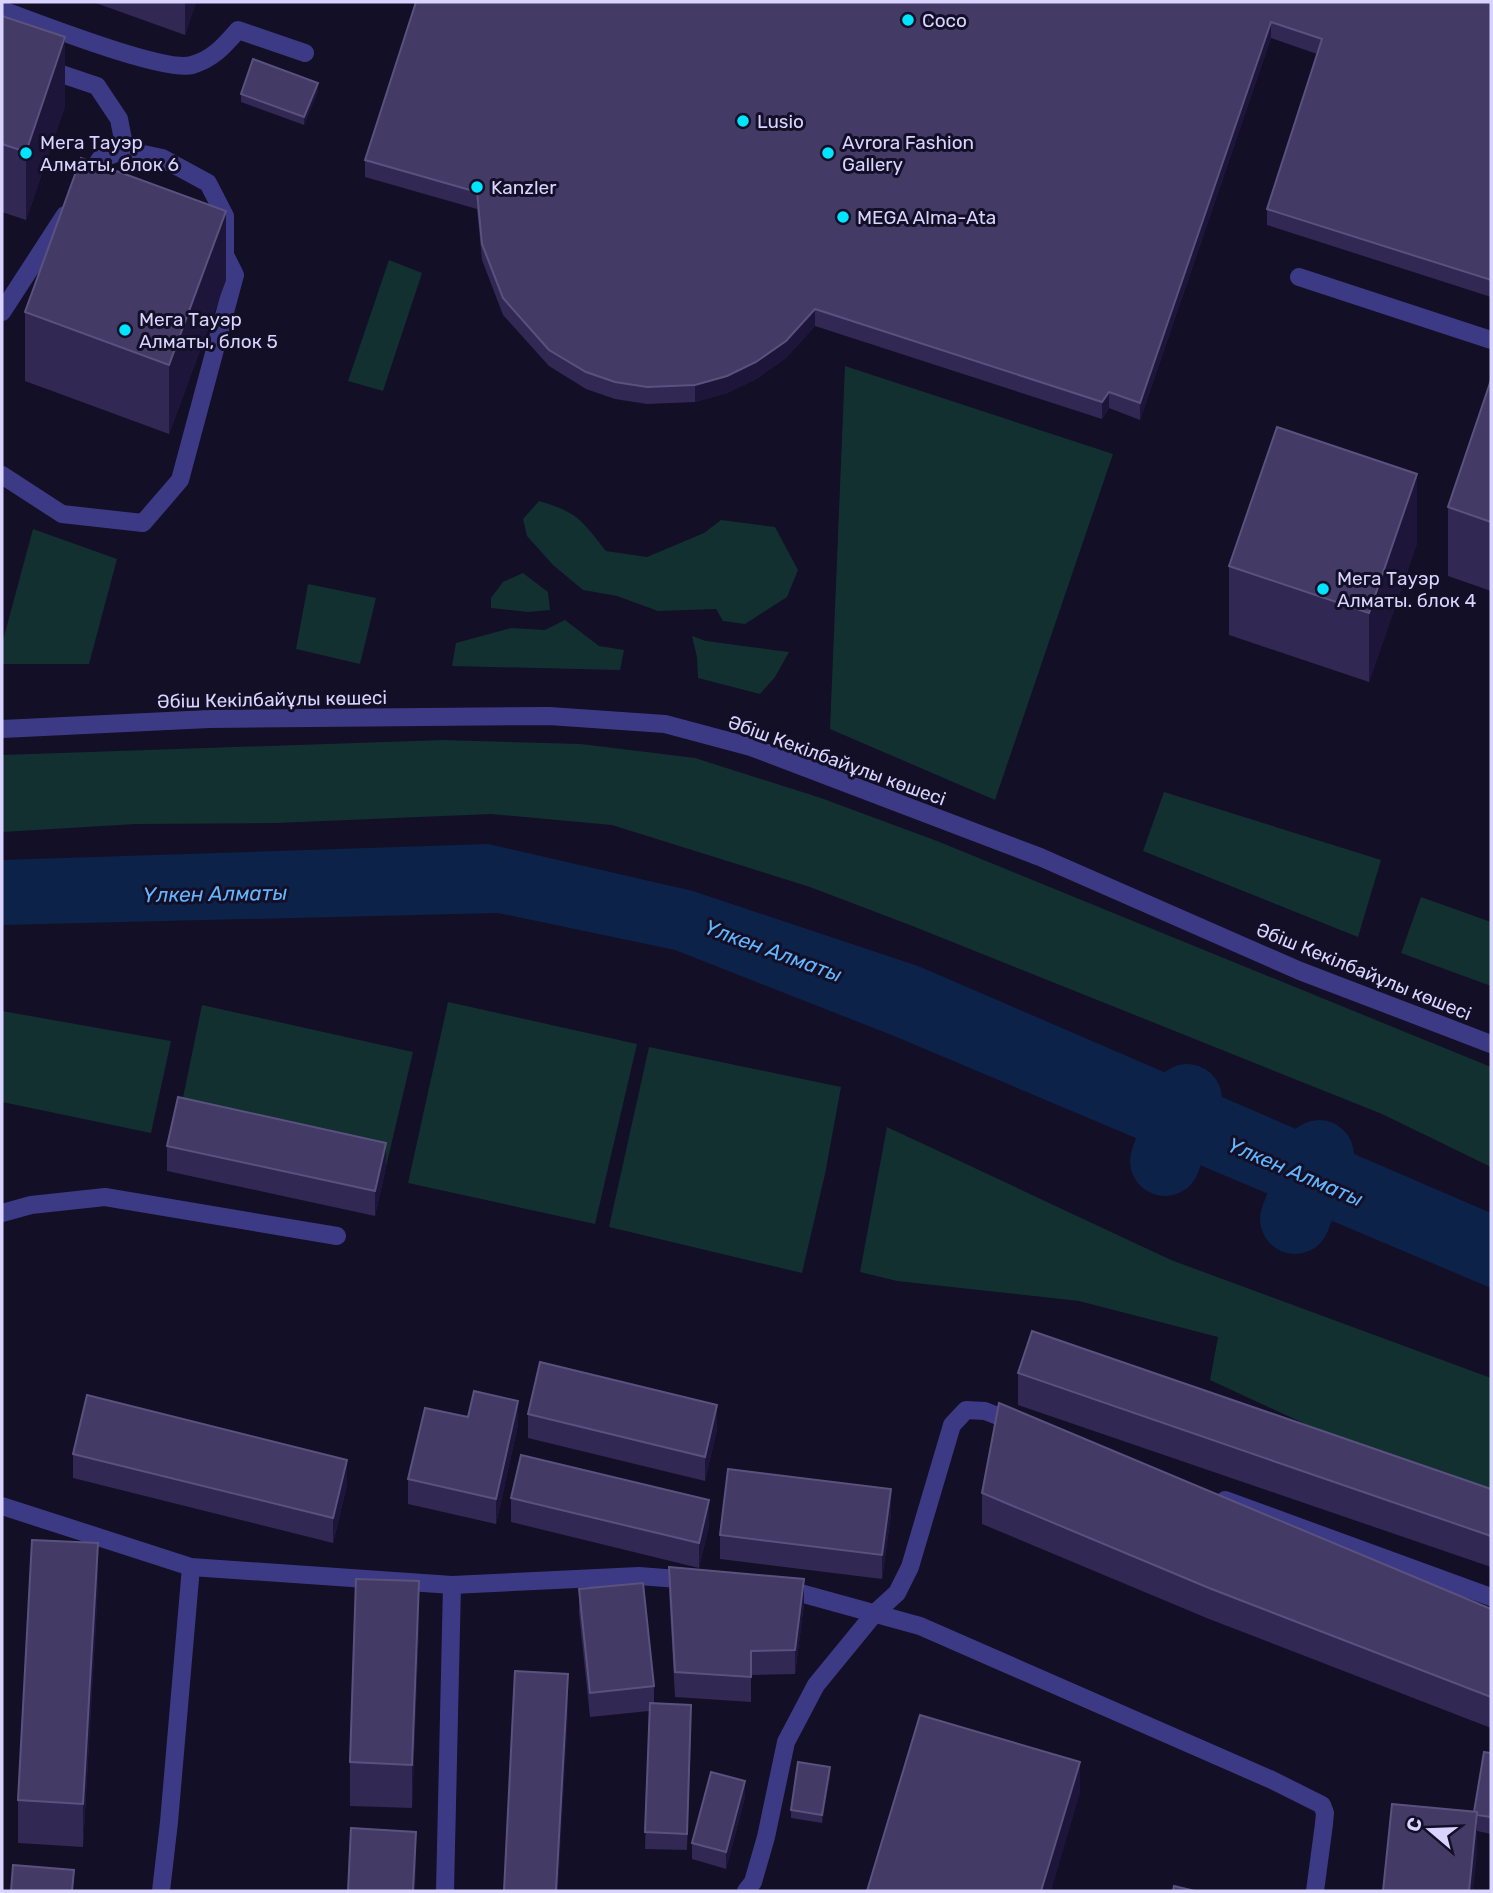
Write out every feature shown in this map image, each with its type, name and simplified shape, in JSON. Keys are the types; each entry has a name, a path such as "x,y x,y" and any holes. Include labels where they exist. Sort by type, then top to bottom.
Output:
{"street":[{"path":"2,10 159,64 189,66 217,54 238,30 305,53"},
{"path":"2,54 97,86 119,119 125,150"},
{"path":"2,312 100,159 125,150 162,158 208,183 225,216 225,255 235,275 180,480 143,523 62,514 2,475"},
{"path":"1300,277 1491,340"},
{"name":"Әбіш Кекілбайұлы көшесі","path":"2,729 209,719 549,716 665,724 751,747 1027,853 1300,971 1491,1044"},
{"path":"2,1213 31,1205 105,1197 337,1236"},
{"path":"746,1891 753,1882 766,1837 786,1742 816,1685 875,1613 897,1592 910,1567 952,1425 966,1410 985,1411 1032,1429"},
{"path":"1205,1493 1280,1518 1491,1597"},
{"path":"2,1506 191,1567 452,1585 639,1576 707,1582"},
{"path":"161,1891 191,1567"},
{"path":"445,1891 452,1585"},
{"path":"762,1586 789,1588 920,1626 1272,1780 1322,1805 1325,1813 1315,1891"}],"green space":[{"path":"389,260 422,273 383,391 348,381"},
{"path":"845,366 1113,454 995,800 830,729"},
{"path":"539,501 563,509 578,519 606,551 647,557 704,533 721,520 775,527 798,570 787,597 745,624 723,621 716,609 658,611 617,596 583,590 553,565 527,536 523,519"},
{"path":"33,529 117,559 89,664 2,664 2,644"},
{"path":"523,573 548,592 550,610 528,612 491,608 491,598 503,582"},
{"path":"308,584 376,598 360,664 296,649"},
{"path":"565,620 599,646 624,650 620,670 452,666 456,643 511,628 545,630"},
{"path":"692,636 706,641 789,652 775,677 760,694 698,678"},
{"path":"443,740 581,744 695,758 821,798 937,841 1491,1067 1491,1167 1382,1114 915,927 810,887 612,825 491,814 276,823 136,824 2,832 2,755"},
{"path":"1164,792 1381,860 1358,937 1143,851"},
{"path":"1421,897 1491,922 1491,986 1401,953"},
{"path":"448,1002 637,1044 595,1224 408,1183"},
{"path":"202,1005 413,1052 386,1167 178,1122"},
{"path":"2,1011 171,1041 151,1133 2,1102"},
{"path":"649,1047 841,1087 825,1174 802,1273 609,1227"},
{"path":"887,1127 1171,1260 1491,1378 1491,1497 1316,1429 1210,1380 1218,1337 1079,1301 897,1281 860,1272"}],"water":[{"name":"Үлкен Алматы","path":"488,844 693,891 918,966 1491,1213 1491,1288 894,1036 675,950 498,913 2,925 2,860"}],"building":[{"name":"MEGA Alma-Ata","path":"416,2 1491,2 1491,280 1267,209 1322,39 1271,22 1140,403 1109,392 1102,402 815,309 786,341 756,362 727,376 695,385 647,387 615,382 586,372 549,350 503,298 482,244 477,192 365,160"},
{"path":"2,16 65,37 26,152 2,144"},
{"path":"253,59 318,83 304,117 241,94"},
{"path":"81,158 226,211 169,365 25,312"},
{"path":"1491,380 1491,522 1448,507"},
{"path":"1277,427 1417,474 1369,613 1229,566"},
{"path":"178,1097 386,1143 375,1191 167,1146"},
{"path":"1032,1331 1491,1489 1491,1536 1018,1373"},
{"path":"540,1362 717,1405 705,1457 528,1414"},
{"path":"474,1391 518,1401 496,1499 408,1479 425,1408 468,1417"},
{"path":"87,1395 347,1460 333,1518 73,1454"},
{"path":"999,1403 1491,1609 1491,1697 1209,1588 982,1493"},
{"path":"521,1455 709,1500 699,1543 511,1498"},
{"path":"728,1469 891,1489 882,1555 720,1535"},
{"path":"32,1540 98,1543 83,1804 18,1800"},
{"path":"669,1567 804,1579 795,1650 751,1651 751,1677 675,1672"},
{"path":"356,1579 419,1581 412,1765 350,1762"},
{"path":"643,1583 654,1686 590,1693 579,1589"},
{"path":"515,1671 568,1674 556,1891 504,1891"},
{"path":"650,1703 691,1705 687,1834 645,1832"},
{"path":"920,1715 1080,1762 1041,1891 867,1891"},
{"path":"1484,1752 1491,1753 1491,1817 1474,1812"},
{"path":"798,1762 830,1767 822,1815 791,1810"},
{"path":"711,1772 745,1781 726,1852 692,1843"},
{"path":"1392,1804 1477,1812 1469,1891 1383,1891"},
{"path":"351,1828 416,1832 413,1891 348,1891"},
{"path":"13,1865 74,1870 72,1891 11,1891"},
{"path":"1174,1886 1195,1891 1173,1891"}],"waterway":[{"path":"1165,1161 1187,1099"},
{"name":"Үлкен Алматы","path":"1295,1219 1319,1155"}],"place":[{"name":"Сосо","path":"908,20"},
{"name":"Lusio","path":"743,121"},
{"name":"Мега Тауэр Алматы, блок 6","path":"26,153"},
{"name":"Avrora Fashion Gallery","path":"828,153"},
{"name":"Kanzler","path":"477,187"},
{"name":"MEGA Alma-Ata","path":"843,217"},
{"name":"Мега Тауэр Алматы, блок 5","path":"125,330"},
{"name":"Мега Тауэр Алматы. блок 4","path":"1323,589"}]}
